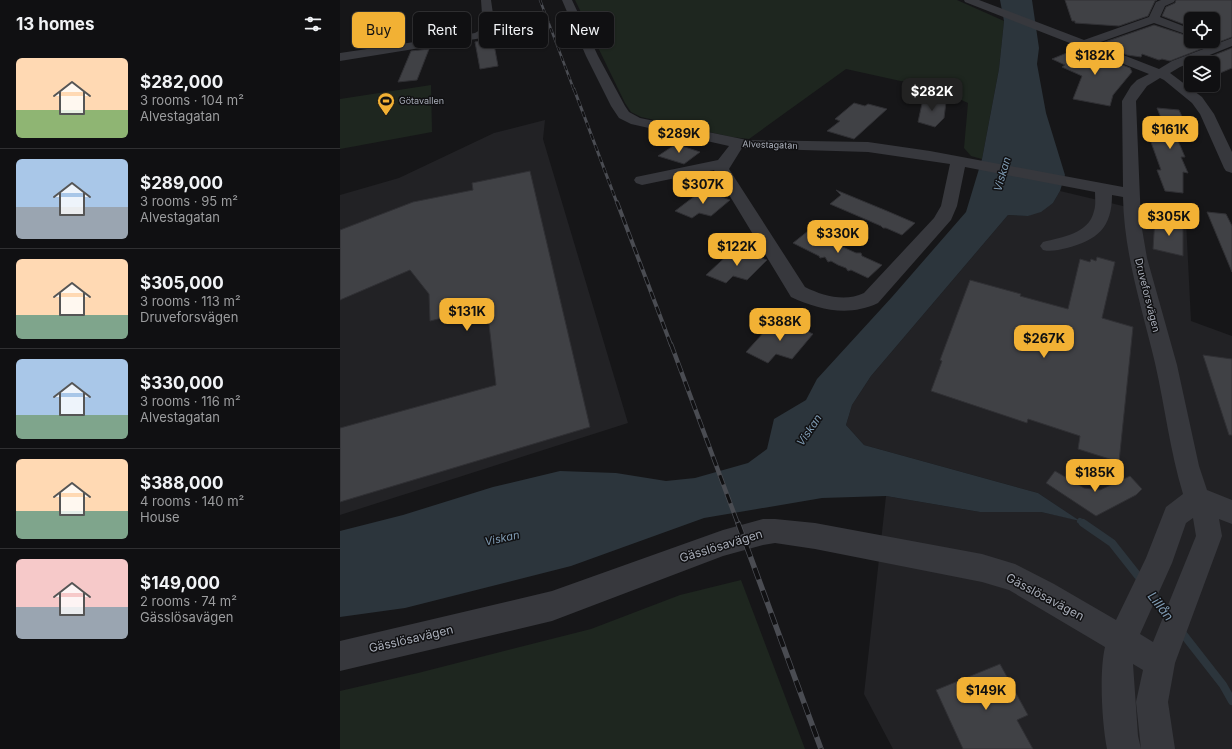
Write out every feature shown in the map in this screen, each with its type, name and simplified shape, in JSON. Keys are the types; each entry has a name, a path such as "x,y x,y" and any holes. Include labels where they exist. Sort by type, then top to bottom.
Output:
{"street":[{"path":"340,57 478,36 485,33 489,28 486,0"},
{"name":"Alvestagatan","path":"567,0 592,56 618,106 624,115 636,121 738,144 759,146 868,147 967,162 1104,189"},
{"path":"969,0 1161,73 1170,78 1197,100 1207,114 1232,168"},
{"path":"1154,19 1160,4 1170,0"},
{"path":"1084,44 1154,19 1184,30"},
{"name":"Druveforsvägen","path":"1158,749 1152,702 1165,651 1209,536 1206,518 1197,498 1187,466 1166,365 1138,258 1132,223 1129,101 1136,89 1142,83 1176,64 1223,42"},
{"path":"738,144 720,170 798,292 809,298 826,302 856,304 871,298 942,220 967,162"},
{"path":"642,180 723,164"},
{"path":"1048,246 1082,238 1095,227 1103,211 1104,189 1132,194"},
{"path":"1124,749 1121,736 1118,657 1122,640 1158,563 1175,516 1197,498 1232,512"},
{"name":"Gässlösavägen","path":"340,656 552,606 723,543 763,532 775,531 815,536 982,568 1021,582 1122,640 1165,651"}],"shaded area":[{"path":"575,0 957,0 1004,21 999,69 982,159 971,156 964,148 968,103 937,89 846,69 749,139 732,137 641,117 631,112 625,103 598,48 614,48 614,12 581,12"},
{"name":"Götavallen","path":"431,85 432,132 340,149 340,99"},
{"path":"545,120 543,139 628,423 340,515 340,195 399,178 494,133"},
{"path":"1060,191 1186,221 1191,321 1232,336 1232,749 893,749 864,694 886,496 980,512 1041,512 1078,520 1038,493 864,445 846,425 852,405 871,376 1008,215 1028,216 1053,203"},
{"path":"741,580 805,749 340,749 340,691 418,673 591,629 680,595"}],"water":[{"name":"Viskan","path":"1000,0 1032,0 1039,48 1037,64 1046,113 1065,175 1060,191 1053,203 1041,212 1028,216 1008,215 871,376 852,405 846,425 864,445 1038,493 1080,521 1041,512 980,512 886,496 822,498 704,518 571,566 405,608 340,617 340,531 403,515 493,487 560,471 616,473 666,481 695,478 748,463 767,449 774,419 806,400 817,379 892,297 966,212 982,159 999,69 1004,21"}],"building":[{"path":"1065,0 1157,0 1155,1 1148,16 1119,26 1075,23 1075,21 1072,21"},
{"path":"1176,0 1232,0 1232,37 1220,42 1220,12 1184,12 1184,24 1162,16 1166,7 1175,3"},
{"path":"1154,25 1184,35 1184,48 1204,48 1170,61 1162,59 1159,60 1142,54 1141,57 1127,55 1099,44"},
{"path":"479,41 479,48 495,48 498,66 480,69 475,42"},
{"path":"1079,48 1130,68 1132,72 1113,95 1110,106 1073,99 1082,76 1062,67 1065,65 1052,59"},
{"path":"1232,48 1232,68 1220,73 1220,56 1212,56"},
{"path":"429,49 417,80 398,82 411,51"},
{"path":"923,99 946,102 944,118 935,127 918,122"},
{"path":"854,103 865,106 868,104 887,109 854,139 827,131 840,121 835,119"},
{"path":"1157,108 1179,110 1188,130 1173,129 1185,157 1181,157 1188,173 1183,172 1183,193 1165,191 1157,170 1161,170 1147,131 1155,132 1153,127 1165,128"},
{"path":"676,144 700,152 684,164 658,156"},
{"path":"530,171 590,427 340,502 340,428 496,385 487,307 430,321 429,294 410,270 340,300 340,230 413,202 473,190 472,183"},
{"path":"836,190 915,223 902,235 883,228 830,204 841,195"},
{"path":"700,192 711,196 714,194 730,200 711,216 699,213 692,218 675,211"},
{"path":"1207,212 1226,214 1232,226 1232,272"},
{"path":"1155,218 1183,224 1183,256 1153,249"},
{"path":"808,231 856,253 861,253 862,256 882,265 868,278 851,270 848,271 846,268 831,261 828,262 825,257 820,258 819,256 793,243"},
{"path":"733,250 745,256 748,253 767,260 747,280 733,276 726,283 706,275"},
{"path":"1097,257 1115,262 1102,318 1133,327 1119,462 1078,449 1080,436 1028,419 1027,423 931,391 942,361 940,360 970,280 1068,309 1080,259 1090,262 1091,259 1096,261"},
{"path":"774,321 788,328 792,324 813,334 792,359 776,354 768,363 746,352"},
{"path":"1203,355 1232,359 1232,435 1229,435"},
{"path":"1055,471 1084,488 1100,490 1130,476 1142,489 1136,495 1096,516 1046,483"},
{"path":"1000,664 1028,715 1017,720 1033,749 963,749 936,690"}],"waterway":[{"name":"Lillån","path":"1080,521 1085,524"},
{"name":"Lillån","path":"1083,523 1112,543 1142,581"},
{"name":"Lillån","path":"1152,594 1169,616"},
{"name":"Lillån","path":"1180,630 1223,685 1232,701"}],"railway":[{"path":"540,0 574,90"},
{"path":"574,89 617,203"},
{"path":"617,202 671,345"},
{"path":"671,344 738,524"},
{"path":"738,523 821,749"}],"place":[{"name":"Götavallen","path":"386,116"}]}
